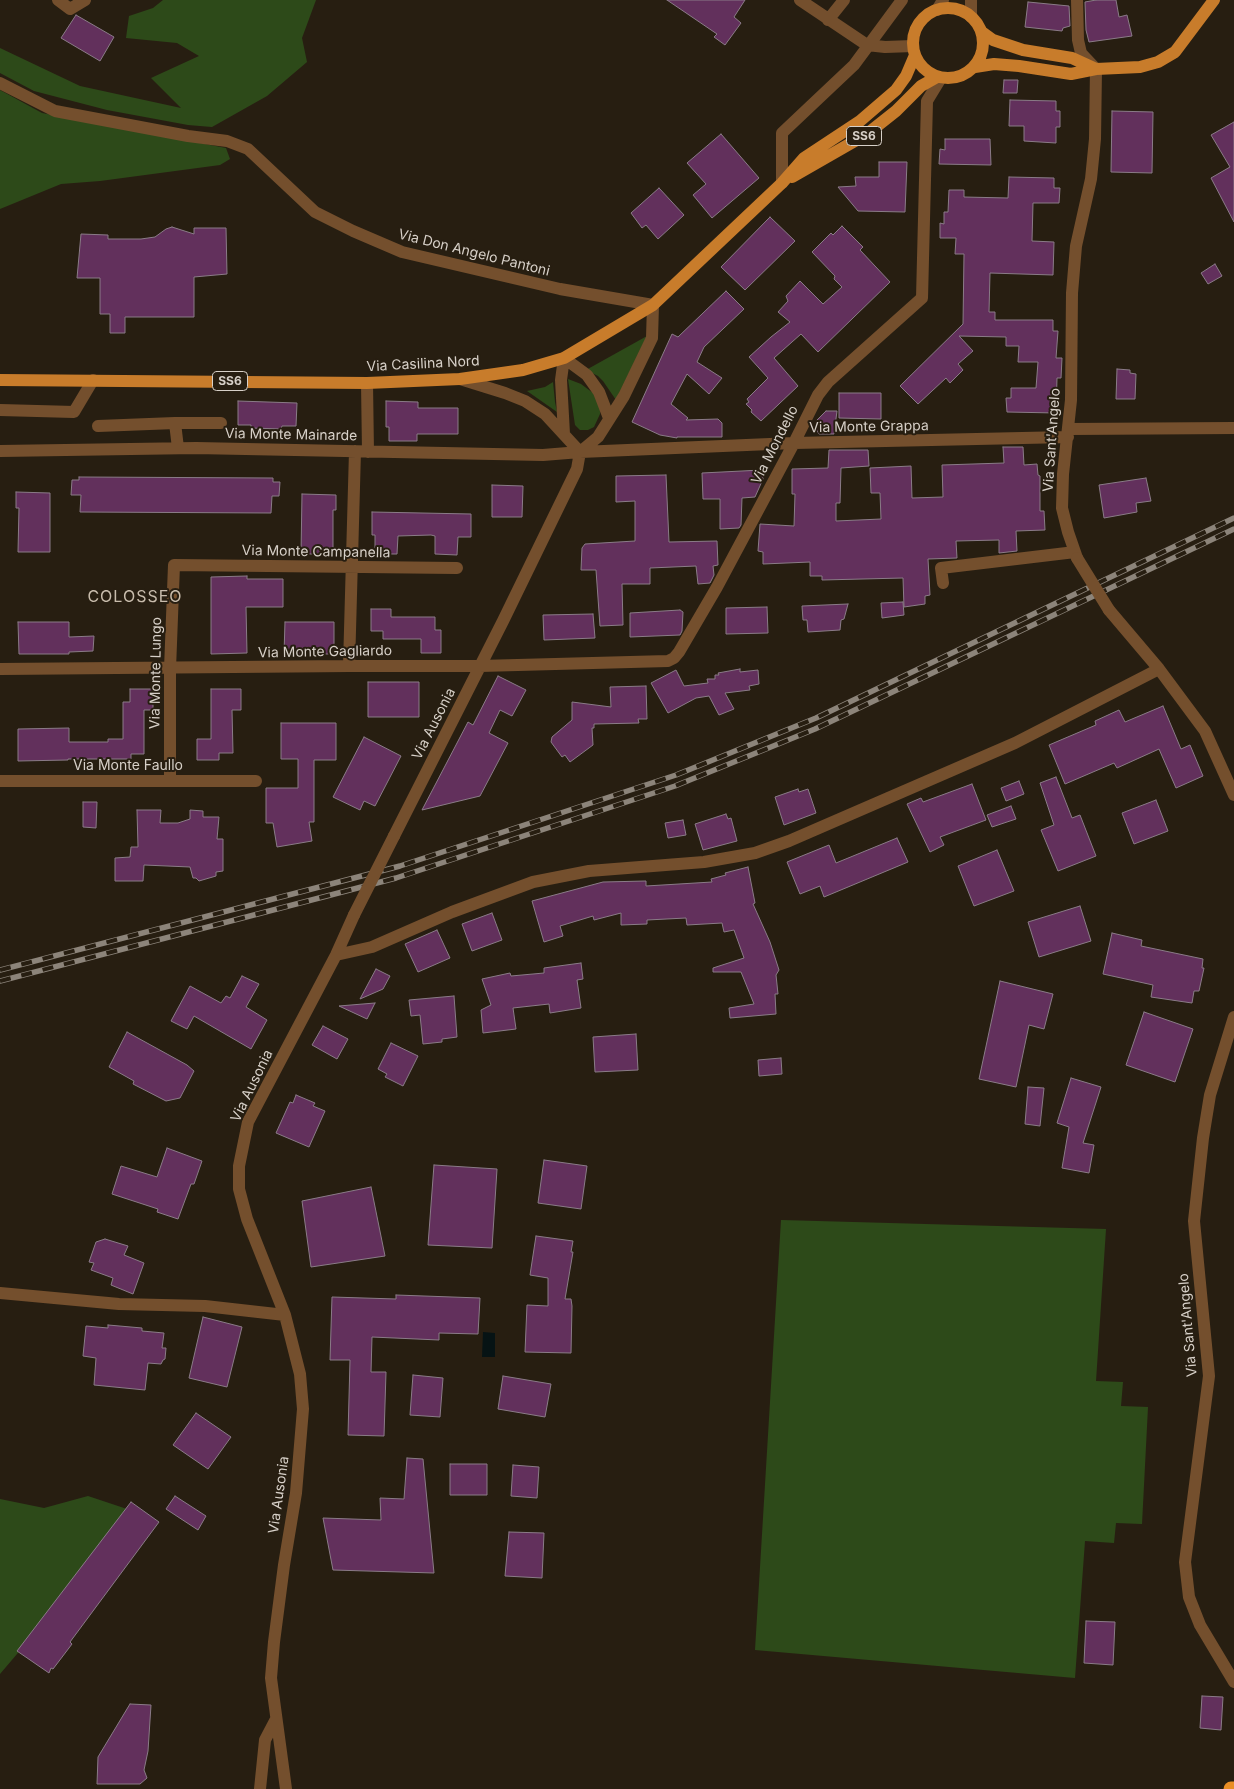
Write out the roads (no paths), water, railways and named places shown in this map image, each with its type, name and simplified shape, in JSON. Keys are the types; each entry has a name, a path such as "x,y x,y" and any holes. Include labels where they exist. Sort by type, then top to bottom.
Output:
{"main road":[{"path":"975,66 1002,65 1070,74 1096,69 1132,68 1158,62 1175,52 1214,0"},
{"path":"982,32 983,50 980,59 968,73 960,77 939,77 927,72 920,64 914,50 913,37 922,20 940,5 955,9 972,17 982,32 993,40 1023,50 1072,58 1096,69"},
{"name":"Via Casilina Nord","path":"0,380 367,383 460,379 523,370 564,358 653,305 782,183 804,158 860,121 896,90 906,76 914,50"},
{"name":"Via Casilina Nord","path":"782,183 867,134 896,112 921,86 939,77"}],"street":[{"path":"58,0 70,10 85,0"},
{"path":"800,0 867,45 914,50"},
{"path":"828,20 844,0"},
{"path":"782,183 782,133 854,65 902,0"},
{"path":"971,0 972,17"},
{"path":"1077,0 1078,40 1081,53 1096,69"},
{"name":"Via Sant'Angelo","path":"1096,69 1095,139 1091,178 1076,246 1072,293 1071,400 1063,474 1062,508 1076,555 1109,610 1159,669 1205,731 1234,795"},
{"name":"Via Mondello","path":"480,666 668,661 680,652 717,587 818,396 828,382 922,298 928,101 939,77"},
{"name":"Via Don Angelo Pantoni","path":"0,83 55,111 227,141 248,149 315,212 353,232 402,252 560,289 653,305"},
{"path":"460,379 525,401 545,414 580,452 598,437 624,396 652,338 653,305"},
{"path":"564,434 561,380 564,358 587,375 599,392 609,418"},
{"path":"0,410 74,412 93,380"},
{"path":"367,383 368,452"},
{"path":"98,426 222,423"},
{"path":"176,424 178,448"},
{"name":"Via Monte Grappa","path":"580,452 1234,428"},
{"name":"Via Monte Mainarde","path":"0,450 178,448 543,456 580,452"},
{"path":"349,666 355,451"},
{"name":"Via Ausonia","path":"286,1789 272,1678 274,1642 296,1493 303,1409 300,1374 285,1315 247,1219 239,1189 239,1166 248,1122 336,955 354,915 480,666 577,469 580,452"},
{"path":"943,583 941,568 1076,555"},
{"name":"Via Monte Campanella","path":"174,566 458,568"},
{"name":"Via Monte Lungo","path":"170,781 170,669 174,566"},
{"name":"Via Monte Gagliardo","path":"0,669 480,666"},
{"path":"336,955 372,947 452,912 533,882 589,871 704,862 755,853 781,844 1015,743 1159,669"},
{"name":"Via Monte Faullo","path":"0,781 256,781"},
{"name":"Via Sant'Angelo","path":"1234,1017 1210,1096 1203,1138 1194,1220 1209,1376 1185,1562 1189,1597 1200,1625 1234,1682"},
{"path":"0,1293 119,1304 205,1306 285,1315"},
{"path":"260,1789 265,1740 276,1719"}],"railway":[{"path":"0,970 400,866 676,775 816,718 1234,518"},
{"path":"0,981 396,878 675,786 815,729 1234,529"}],"district":[{"name":"COLOSSEO","path":"135,597"}]}
